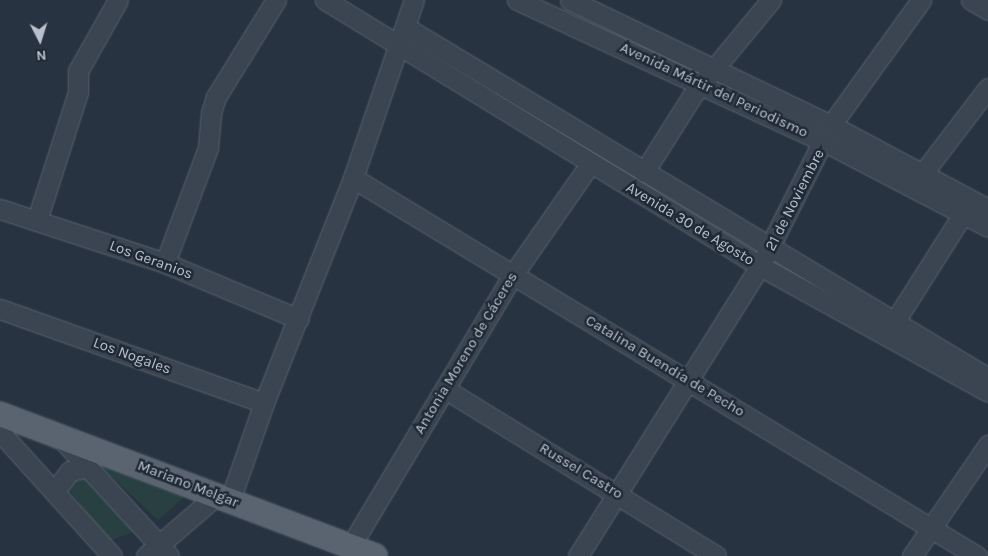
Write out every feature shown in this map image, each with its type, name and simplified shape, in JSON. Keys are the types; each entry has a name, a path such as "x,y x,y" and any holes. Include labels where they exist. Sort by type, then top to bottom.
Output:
{"main road":[{"name":"Mariano Melgar","path":"0,414 375,556"}],"street":[{"path":"37,220 78,92 78,71 118,0"},
{"path":"165,263 208,148 211,113 216,97 276,0"},
{"path":"325,0 403,36"},
{"path":"56,434 88,467 158,552 224,498 299,318 353,178 414,0"},
{"name":"Avenida Mártir del Periodismo","path":"517,0 709,77 828,133 923,173 988,209"},
{"name":"Avenida Mártir del Periodismo","path":"570,0 598,6 709,77"},
{"path":"644,172 709,77 771,0"},
{"name":"21 de Noviembre","path":"578,556 686,380 760,266 828,133 920,0"},
{"path":"971,0 988,10"},
{"name":"Avenida 30 de Agosto","path":"403,36 590,164 760,266 988,392"},
{"name":"Avenida 30 de Agosto","path":"403,36 644,172 896,321 988,378"},
{"path":"923,173 988,88"},
{"name":"Avenida Mártir del Periodismo","path":"828,133 988,227"},
{"name":"Antonia Moreno de Cáceres","path":"350,547 514,273 590,164"},
{"name":"Catalina Buendía de Pecho","path":"353,178 514,273 686,380 934,527 977,556"},
{"name":"Los Geranios","path":"0,209 165,263 299,318"},
{"path":"896,321 963,214"},
{"name":"Los Nogales","path":"0,310 264,403"},
{"name":"Russel Castro","path":"445,389 617,493 716,556"},
{"path":"0,432 6,452 54,492 112,556"},
{"path":"912,556 934,527 988,445"},
{"path":"54,492 70,471 88,467"}],"green space":[{"path":"94,460 184,497 158,520"},
{"path":"86,478 137,531 108,541 65,484"}]}
